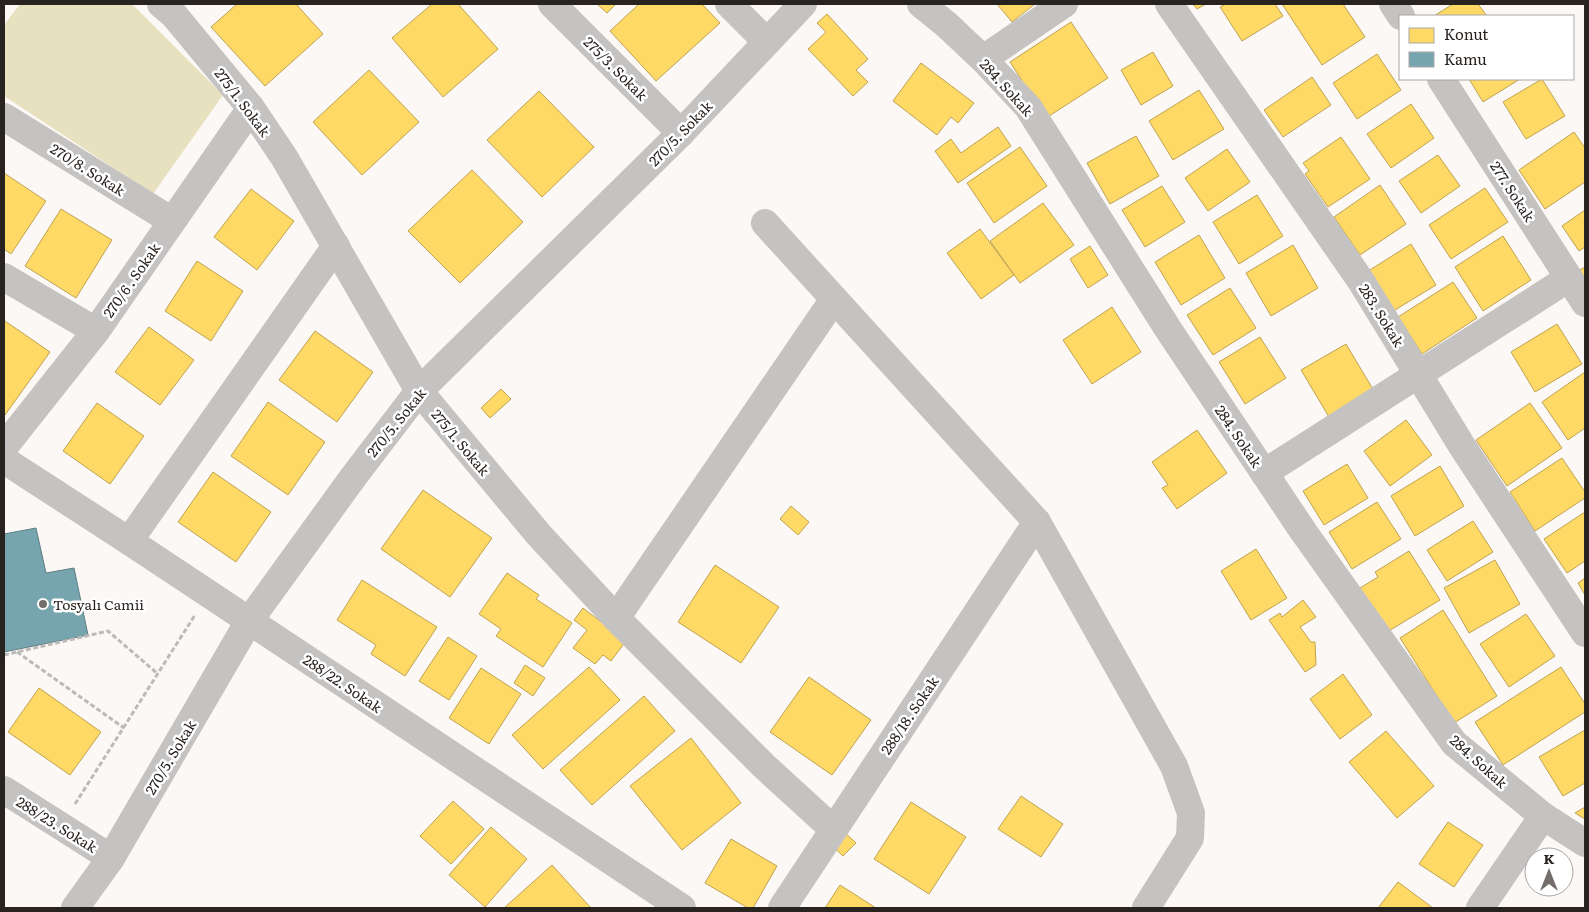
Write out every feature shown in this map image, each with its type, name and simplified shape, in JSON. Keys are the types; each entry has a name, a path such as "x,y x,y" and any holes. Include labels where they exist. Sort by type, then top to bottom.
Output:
{"street":[{"name":"275/1. Sokak","path":"161,4 174,15 251,108 284,157 419,391 539,535 616,618 764,766 833,829"},
{"name":"275/3. Sokak","path":"552,4 681,133"},
{"path":"729,4 767,42"},
{"name":"270/5. Sokak","path":"75,908 111,858 249,621 354,476 419,391 681,133 803,4"},
{"name":"284. Sokak","path":"921,4 947,25 983,59 1028,107 1163,320 1264,472 1309,539 1454,743 1543,816 1585,843"},
{"path":"983,59 1064,4"},
{"name":"283. Sokak","path":"1169,4 1361,281 1468,454 1585,633"},
{"path":"1392,4 1400,15"},
{"name":"277. Sokak","path":"1442,80 1585,302"},
{"name":"270/6 . Sokak","path":"4,447 96,331 251,108"},
{"name":"270/8. Sokak","path":"4,117 172,220"},
{"path":"765,223 1037,522 1174,766 1191,813 1190,838 1146,908"},
{"path":"129,541 336,246"},
{"path":"4,277 96,331"},
{"path":"1264,472 1569,278"},
{"path":"616,618 834,299"},
{"name":"288/22. Sokak","path":"4,460 682,908"},
{"name":"288/18. Sokak","path":"782,908 1037,522"},
{"name":"288/23. Sokak","path":"4,790 111,858"},
{"path":"1480,908 1543,816"}],"path":[{"path":"72,809 199,609"},
{"path":"4,655 108,631 158,674"},
{"path":"17,652 124,728"}],"shaded area":[{"path":"20,4 132,4 223,95 153,194 4,96 4,25"}],"building: Konut":[{"path":"237,4 296,4 323,34 265,86 211,27"},
{"path":"432,4 458,4 498,49 443,97 392,38"},
{"path":"597,4 616,4 607,13"},
{"path":"639,4 702,4 720,23 656,81 610,31"},
{"path":"997,4 1035,4 1012,22"},
{"path":"1193,4 1206,4 1197,9"},
{"path":"1226,4 1275,4 1283,16 1242,41 1220,7"},
{"path":"1282,4 1343,4 1365,37 1322,65"},
{"path":"1453,4 1478,4 1486,15 1436,15"},
{"path":"827,14 868,59 856,70 868,82 853,96 808,49 826,32 817,23"},
{"path":"1071,22 1108,78 1046,118 1010,62"},
{"path":"1153,52 1173,86 1141,105 1121,70"},
{"path":"1377,54 1401,90 1357,119 1333,83"},
{"path":"921,63 974,103 958,123 951,117 937,135 893,101"},
{"path":"369,70 419,122 362,175 313,122"},
{"path":"1312,77 1331,105 1283,137 1264,110"},
{"path":"1470,80 1518,80 1483,102"},
{"path":"1543,80 1565,116 1526,139 1503,102"},
{"path":"1199,90 1224,129 1173,160 1149,121"},
{"path":"539,91 594,147 542,197 487,140"},
{"path":"1411,104 1434,138 1391,168 1367,134"},
{"path":"998,127 1011,146 958,183 935,151 951,139 961,153"},
{"path":"1574,132 1585,148 1585,182 1545,209 1519,170"},
{"path":"1136,136 1159,176 1110,204 1087,163"},
{"path":"1341,137 1370,179 1328,207 1305,174 1309,171 1303,163"},
{"path":"1020,147 1047,186 994,223 967,183"},
{"path":"1227,149 1250,182 1208,211 1185,178"},
{"path":"1438,155 1460,186 1421,213 1399,181"},
{"path":"472,170 523,222 460,283 408,231"},
{"path":"4,173 46,201 11,254 4,249"},
{"path":"1380,185 1406,224 1360,255 1334,217"},
{"path":"1162,186 1185,222 1145,247 1122,210"},
{"path":"1485,188 1508,222 1451,259 1429,225"},
{"path":"251,189 294,221 257,270 214,237"},
{"path":"1257,195 1283,236 1239,264 1213,222"},
{"path":"1043,203 1074,245 1020,283 990,241"},
{"path":"61,209 112,240 76,298 25,266"},
{"path":"1585,210 1585,247 1579,251 1562,226"},
{"path":"980,229 1014,275 981,299 947,253"},
{"path":"1199,235 1225,278 1181,305 1155,262"},
{"path":"1503,236 1531,280 1483,311 1455,267"},
{"path":"1411,244 1436,285 1390,313 1365,273"},
{"path":"1293,245 1318,288 1271,316 1246,273"},
{"path":"1090,246 1108,275 1088,288 1070,259"},
{"path":"197,261 243,291 211,341 165,311"},
{"path":"1585,267 1585,287 1576,272"},
{"path":"1453,282 1477,318 1422,354 1398,317"},
{"path":"1230,288 1256,328 1213,355 1187,315"},
{"path":"1112,307 1141,352 1092,384 1063,340"},
{"path":"5,321 50,352 5,415 4,323"},
{"path":"1557,324 1582,364 1535,392 1511,352"},
{"path":"149,327 194,360 160,405 115,372"},
{"path":"315,331 373,372 337,422 279,380"},
{"path":"1260,337 1286,378 1245,404 1219,362"},
{"path":"1346,344 1377,396 1332,422 1301,370"},
{"path":"1585,372 1585,428 1568,440 1542,402"},
{"path":"501,389 511,399 490,418 481,408"},
{"path":"268,402 325,442 288,495 231,456"},
{"path":"97,403 144,436 110,484 63,451"},
{"path":"1530,403 1562,448 1507,486 1476,440"},
{"path":"1406,420 1432,455 1390,486 1364,451"},
{"path":"1197,430 1227,473 1177,509 1162,488 1168,485 1152,462"},
{"path":"1562,458 1585,492 1585,498 1535,531 1510,492"},
{"path":"1347,464 1368,498 1324,525 1303,491"},
{"path":"1440,466 1464,506 1415,536 1391,496"},
{"path":"213,472 271,512 236,562 178,522"},
{"path":"423,490 492,538 450,597 381,549"},
{"path":"1377,502 1401,539 1352,569 1329,532"},
{"path":"791,506 809,522 798,535 780,519"},
{"path":"1585,512 1585,561 1567,573 1544,539"},
{"path":"1473,521 1493,552 1447,581 1427,550"},
{"path":"1256,549 1287,598 1251,620 1221,571"},
{"path":"1409,551 1440,600 1387,632 1360,588 1378,577 1375,572"},
{"path":"1495,560 1520,604 1469,633 1444,588"},
{"path":"715,565 779,607 741,663 678,622"},
{"path":"507,573 539,595 536,599 572,623 543,667 496,636 501,629 479,614"},
{"path":"1585,578 1585,595 1578,583"},
{"path":"362,580 437,627 405,676 371,654 376,645 337,620"},
{"path":"1303,600 1316,617 1300,627 1311,642 1315,642 1316,665 1305,672 1269,620 1280,613 1282,617"},
{"path":"583,608 626,641 611,661 603,655 595,664 573,648 587,630 574,620"},
{"path":"1443,610 1497,696 1454,723 1400,638"},
{"path":"1526,614 1555,656 1509,687 1480,644"},
{"path":"448,637 477,656 449,700 419,681"},
{"path":"525,665 545,678 533,696 514,683"},
{"path":"589,667 620,700 543,769 512,735"},
{"path":"1561,667 1585,704 1585,712 1503,765 1475,722"},
{"path":"481,668 521,694 489,744 449,718"},
{"path":"1343,674 1372,715 1340,739 1310,699"},
{"path":"809,677 871,720 832,775 770,732"},
{"path":"39,688 101,732 70,775 8,732"},
{"path":"644,696 675,731 592,805 560,770"},
{"path":"1585,730 1585,783 1563,796 1539,757"},
{"path":"1386,731 1434,786 1397,818 1349,762"},
{"path":"691,738 741,803 682,850 630,786"},
{"path":"1021,796 1063,824 1041,857 998,829"},
{"path":"453,801 484,829 451,864 420,836"},
{"path":"911,802 966,837 929,894 874,859"},
{"path":"1585,807 1585,819 1575,813"},
{"path":"1448,822 1483,845 1454,887 1419,864"},
{"path":"491,827 527,859 485,907 449,875"},
{"path":"842,830 856,843 843,856 829,843"},
{"path":"731,839 777,866 753,908 748,908 705,883"},
{"path":"552,865 591,908 504,908"},
{"path":"1398,882 1433,908 1378,908"},
{"path":"840,885 876,908 825,908"}],"building: Kamu":[{"name":"Tosyalı Camii","path":"36,528 46,573 74,568 88,635 4,652 4,534"}],"place":[{"name":"Tosyalı Camii","path":"43,604"}]}
